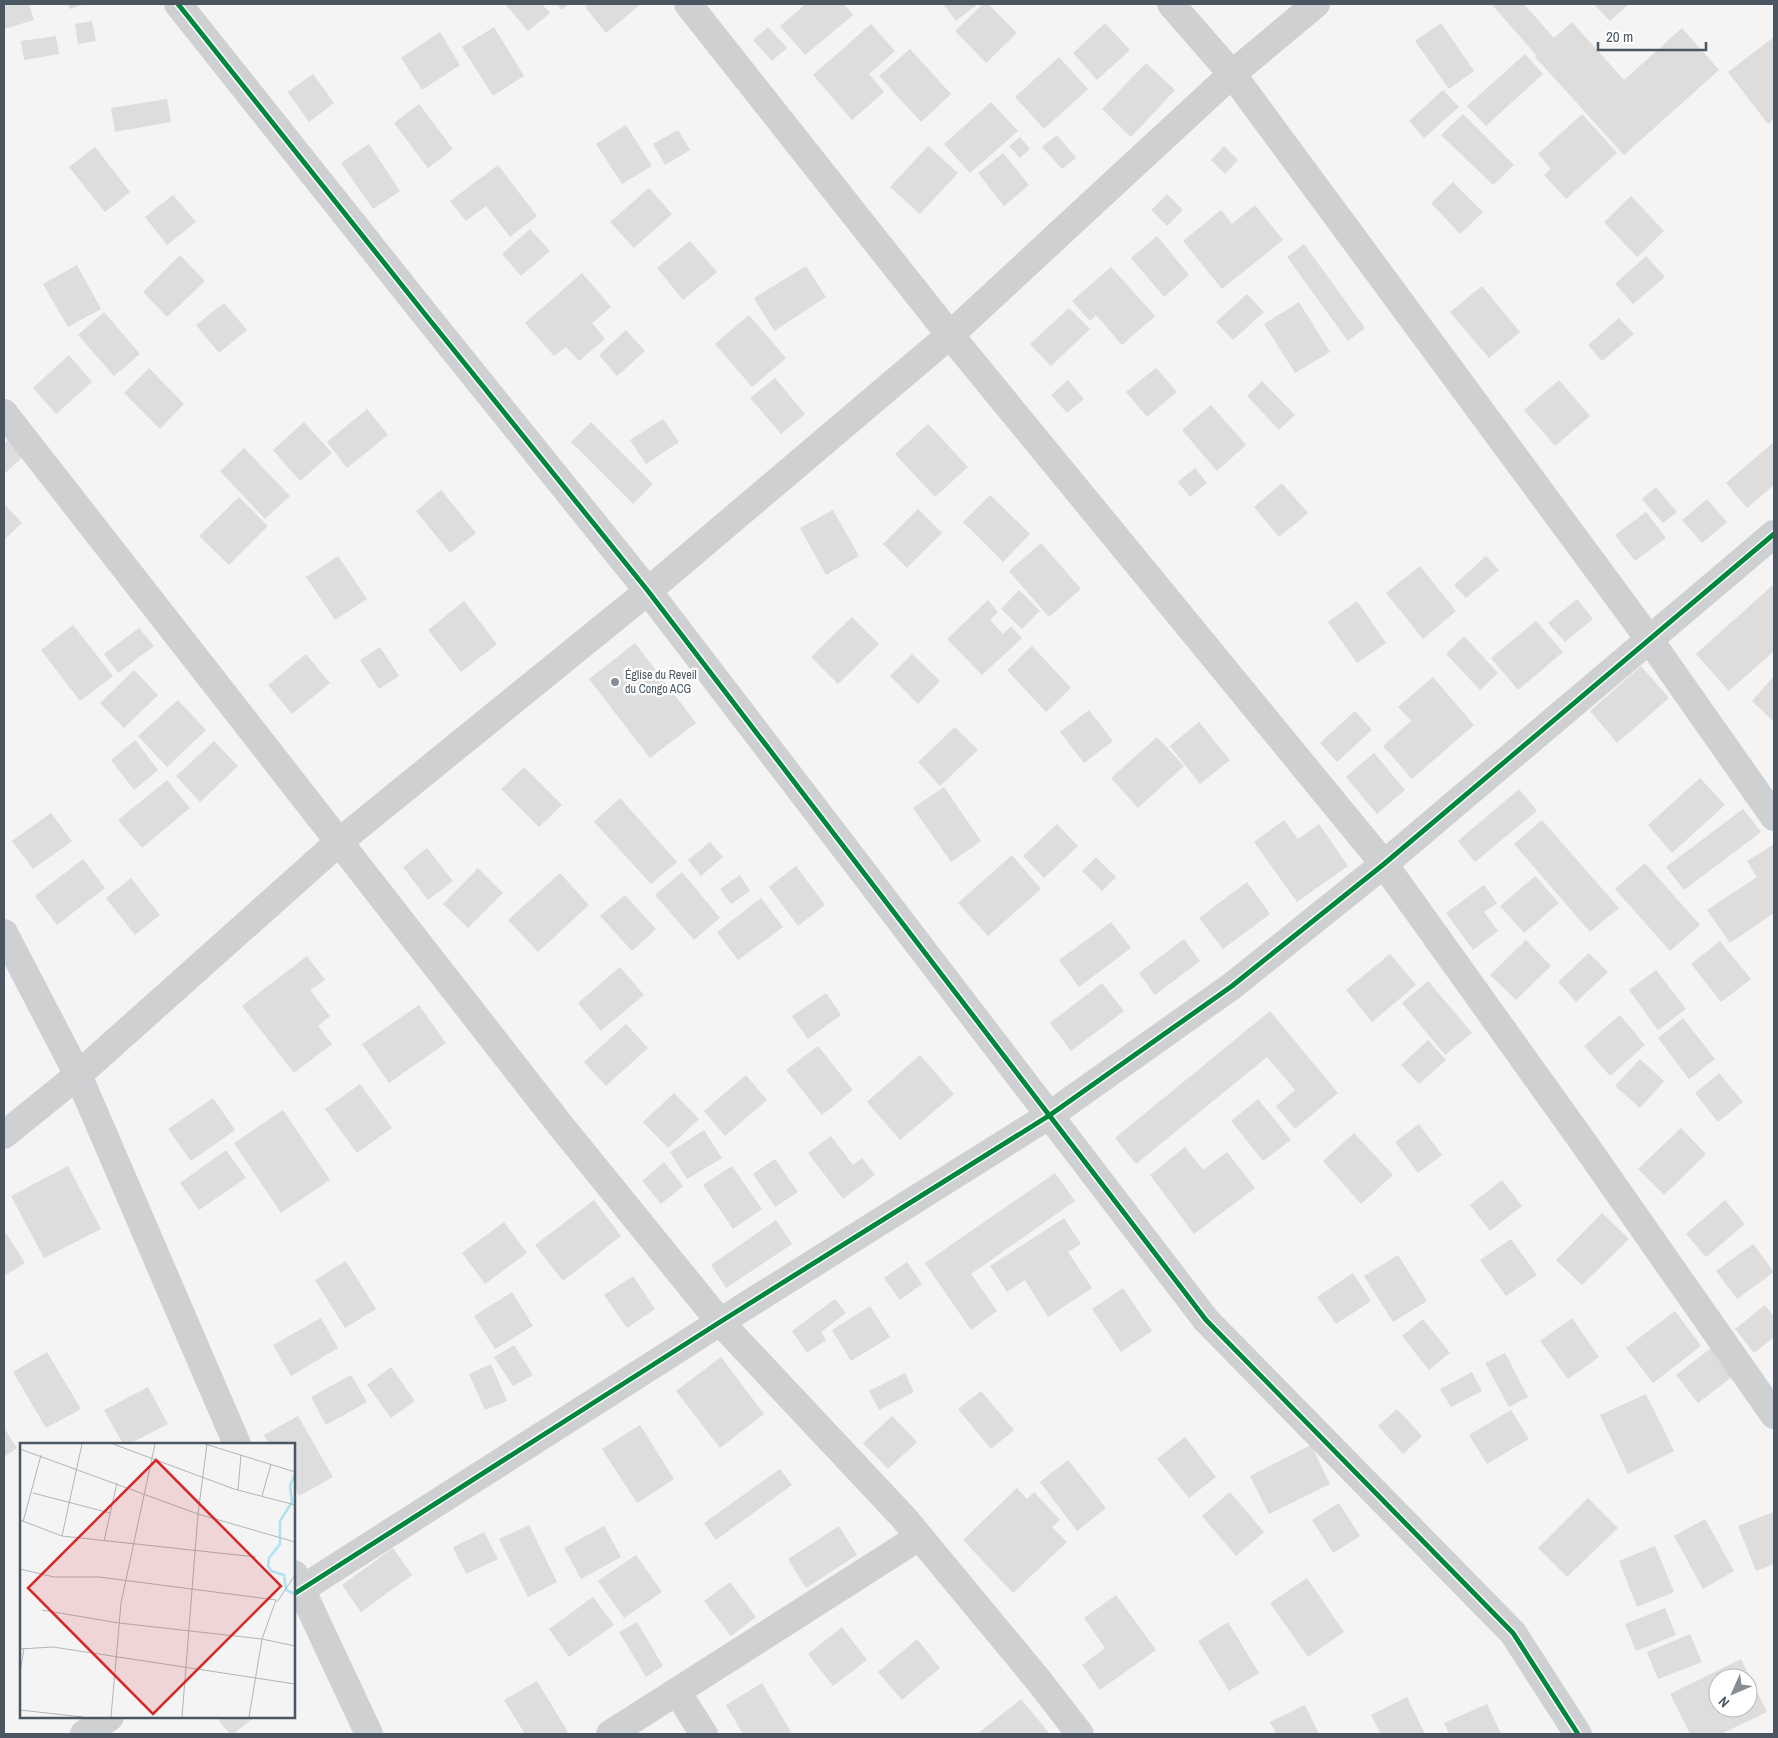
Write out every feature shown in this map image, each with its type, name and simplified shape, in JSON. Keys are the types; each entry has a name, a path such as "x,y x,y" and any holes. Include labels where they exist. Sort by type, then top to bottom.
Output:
{"street":[{"path":"178,4 648,591 1206,1320 1513,1633 1578,1734"},
{"path":"688,4 950,335 1384,864 1583,1142 1774,1415"},
{"path":"1171,4 1232,74 1649,639 1774,817"},
{"path":"4,1135 78,1075 339,842 648,591 950,335 1232,74 1316,4"},
{"path":"4,413 560,1126 720,1322 920,1536 1080,1734"},
{"path":"369,1734 296,1586 1050,1115 1232,986 1384,864 1774,534"},
{"path":"4,933 78,1075 238,1443"},
{"path":"610,1734 920,1536"},
{"path":"677,1692 704,1734"},
{"path":"84,1734 108,1718"}],"building":[{"path":"4,4 29,4 34,20 4,29"},
{"path":"68,4 85,4 70,9"},
{"path":"505,4 542,4 550,13 528,31"},
{"path":"557,4 570,4 561,10"},
{"path":"589,4 641,4 606,33 585,7"},
{"path":"806,4 844,4 853,15 805,55 780,26"},
{"path":"943,4 978,4 956,21"},
{"path":"983,4 988,4 1017,33 986,63 955,31"},
{"path":"1496,4 1524,4 1554,38 1572,22 1624,80 1682,28 1719,70 1624,155 1535,57 1537,56 1493,6"},
{"path":"1594,4 1629,4 1610,21"},
{"path":"92,21 96,41 78,44 75,24"},
{"path":"1105,23 1130,50 1097,80 1073,53"},
{"path":"1441,23 1474,71 1449,89 1415,41"},
{"path":"871,24 895,51 869,74 884,92 852,120 813,75"},
{"path":"494,27 524,76 493,96 462,47"},
{"path":"768,27 787,48 772,61 753,40"},
{"path":"440,32 460,65 422,90 401,58"},
{"path":"56,36 59,54 24,60 21,41"},
{"path":"1774,37 1774,119 1768,124 1728,72"},
{"path":"910,49 951,94 921,122 879,76"},
{"path":"1525,54 1543,74 1486,126 1467,106"},
{"path":"1059,57 1088,89 1044,129 1015,97"},
{"path":"1146,63 1175,90 1131,137 1102,109"},
{"path":"313,74 334,103 309,122 288,92"},
{"path":"1443,90 1459,107 1424,138 1409,121"},
{"path":"167,99 171,122 115,132 111,108"},
{"path":"991,102 1018,131 970,173 944,144"},
{"path":"419,104 453,149 428,168 394,123"},
{"path":"1463,114 1514,165 1493,185 1441,135"},
{"path":"1582,114 1617,153 1566,199 1544,175 1551,169 1538,154"},
{"path":"626,125 652,166 622,184 596,144"},
{"path":"678,130 690,150 665,165 653,144"},
{"path":"1057,135 1076,158 1062,169 1042,147"},
{"path":"1020,137 1030,149 1020,158 1009,146"},
{"path":"369,144 400,191 373,209 341,163"},
{"path":"928,146 958,173 920,214 890,187"},
{"path":"1224,146 1238,160 1225,174 1211,160"},
{"path":"95,147 130,192 105,212 69,167"},
{"path":"1003,153 1029,185 1004,206 978,173"},
{"path":"498,165 537,216 510,237 486,206 466,221 450,201"},
{"path":"1453,182 1483,212 1460,234 1431,203"},
{"path":"649,188 672,214 634,248 610,222"},
{"path":"1167,194 1183,210 1167,226 1151,210"},
{"path":"173,195 196,222 167,245 145,217"},
{"path":"1631,196 1664,231 1637,257 1604,222"},
{"path":"1255,205 1283,240 1222,289 1183,241 1221,210 1232,224"},
{"path":"530,229 550,251 521,276 502,254"},
{"path":"1157,236 1189,275 1164,297 1131,258"},
{"path":"690,241 717,272 683,300 657,268"},
{"path":"1304,244 1365,328 1348,341 1287,257"},
{"path":"180,255 205,281 167,317 143,292"},
{"path":"1646,256 1665,277 1633,304 1615,284"},
{"path":"77,265 101,309 68,327 43,284"},
{"path":"806,266 826,297 774,331 754,298"},
{"path":"1111,267 1155,316 1122,345 1096,315 1090,321 1072,301"},
{"path":"582,273 611,307 592,323 605,339 579,361 566,347 554,356 525,323"},
{"path":"1482,286 1520,332 1489,358 1450,312"},
{"path":"1247,294 1264,312 1233,340 1216,322"},
{"path":"1299,302 1330,352 1295,373 1264,324"},
{"path":"224,303 247,330 219,353 196,325"},
{"path":"1069,308 1090,329 1051,366 1030,344"},
{"path":"104,312 140,354 114,376 78,335"},
{"path":"749,315 786,358 752,387 715,344"},
{"path":"1619,318 1634,334 1602,361 1588,345"},
{"path":"626,330 645,351 617,376 599,355"},
{"path":"69,355 92,382 56,414 33,388"},
{"path":"149,368 184,404 160,429 124,393"},
{"path":"1156,368 1177,392 1147,417 1126,392"},
{"path":"775,378 805,414 781,434 750,398"},
{"path":"1068,380 1084,399 1067,413 1051,395"},
{"path":"1559,380 1590,416 1555,446 1524,410"},
{"path":"1262,381 1295,415 1279,430 1247,396"},
{"path":"1211,405 1246,445 1217,471 1182,430"},
{"path":"367,409 388,435 347,468 327,442"},
{"path":"663,419 679,442 646,464 630,440"},
{"path":"304,422 332,453 300,481 273,450"},
{"path":"591,422 653,484 633,504 571,442"},
{"path":"928,424 968,467 935,497 895,454"},
{"path":"8,440 23,457 4,474 4,444"},
{"path":"1774,442 1774,485 1747,508 1726,483"},
{"path":"244,448 290,496 265,519 220,471"},
{"path":"1195,468 1207,483 1190,497 1178,482"},
{"path":"1282,483 1308,513 1279,537 1254,507"},
{"path":"1656,487 1677,512 1663,523 1642,499"},
{"path":"441,490 476,533 450,553 416,511"},
{"path":"990,495 1030,534 1003,562 963,522"},
{"path":"239,497 268,526 229,565 199,536"},
{"path":"1707,499 1727,522 1702,543 1682,520"},
{"path":"4,504 22,523 4,540"},
{"path":"918,509 942,533 907,568 883,544"},
{"path":"833,510 859,556 826,575 800,528"},
{"path":"1646,512 1666,538 1635,561 1615,535"},
{"path":"1041,543 1081,589 1049,617 1009,571"},
{"path":"338,556 367,599 335,620 306,577"},
{"path":"1486,556 1499,570 1466,598 1454,585"},
{"path":"1420,566 1456,611 1423,639 1386,593"},
{"path":"1774,584 1774,631 1772,633 1774,636 1774,651 1729,691 1696,654"},
{"path":"1019,590 1040,611 1022,629 1001,609"},
{"path":"1577,599 1593,619 1565,642 1548,623"},
{"path":"988,600 998,612 990,620 1003,634 1011,626 1022,638 982,675 947,639"},
{"path":"464,601 497,644 461,672 428,630"},
{"path":"1357,601 1386,643 1357,663 1328,622"},
{"path":"852,617 879,644 838,684 811,657"},
{"path":"1536,621 1563,652 1518,690 1491,658"},
{"path":"73,625 113,676 80,701 41,650"},
{"path":"139,628 154,646 118,673 104,654"},
{"path":"1464,636 1498,673 1480,690 1446,654"},
{"path":"635,643 696,723 650,758 589,679"},
{"path":"1032,646 1071,688 1046,712 1007,670"},
{"path":"380,647 399,676 379,689 360,660"},
{"path":"306,654 330,683 292,714 268,685"},
{"path":"912,654 940,681 918,704 890,676"},
{"path":"1641,666 1669,698 1617,743 1590,711"},
{"path":"134,670 158,695 124,728 100,703"},
{"path":"1774,676 1774,722 1752,701"},
{"path":"1433,677 1474,725 1412,779 1383,746 1411,721 1398,707"},
{"path":"178,700 206,730 167,767 138,736"},
{"path":"1089,710 1113,741 1084,763 1060,732"},
{"path":"1355,711 1372,730 1337,762 1320,743"},
{"path":"1199,722 1230,760 1200,784 1170,746"},
{"path":"955,727 978,750 940,786 918,762"},
{"path":"1157,737 1184,766 1138,808 1111,778"},
{"path":"135,740 158,770 134,790 111,760"},
{"path":"214,741 238,766 200,802 176,776"},
{"path":"1374,753 1405,790 1377,814 1346,777"},
{"path":"524,767 562,805 539,827 501,789"},
{"path":"1700,778 1725,805 1672,853 1648,825"},
{"path":"167,780 190,808 142,848 118,820"},
{"path":"944,787 981,841 951,862 913,808"},
{"path":"1519,789 1537,811 1475,862 1458,841"},
{"path":"620,798 677,862 651,884 594,822"},
{"path":"1743,809 1761,832 1684,890 1666,867"},
{"path":"51,813 72,841 33,869 12,841"},
{"path":"1284,820 1298,839 1319,824 1348,866 1297,902 1254,842"},
{"path":"1542,820 1619,908 1590,932 1514,844"},
{"path":"1057,824 1078,846 1044,878 1023,856"},
{"path":"710,842 723,857 701,876 688,860"},
{"path":"1774,844 1774,913 1730,943 1707,910 1757,877 1747,861"},
{"path":"427,848 453,881 428,900 403,867"},
{"path":"1012,855 1041,889 988,936 958,903"},
{"path":"1096,857 1116,877 1102,891 1082,871"},
{"path":"83,859 105,888 57,925 35,896"},
{"path":"1645,863 1700,925 1670,951 1615,889"},
{"path":"796,866 825,905 798,926 769,887"},
{"path":"478,868 503,893 468,928 443,904"},
{"path":"682,872 720,918 694,940 655,895"},
{"path":"560,873 589,905 538,952 508,920"},
{"path":"740,875 750,891 731,904 720,889"},
{"path":"1535,876 1559,903 1524,933 1500,906"},
{"path":"131,878 160,915 135,935 106,898"},
{"path":"1247,882 1270,914 1223,949 1199,918"},
{"path":"1484,885 1497,903 1484,912 1498,931 1473,950 1446,913"},
{"path":"625,895 656,929 632,951 600,916"},
{"path":"761,898 783,927 738,960 717,932"},
{"path":"1111,922 1131,948 1079,987 1059,960"},
{"path":"1184,939 1200,961 1155,995 1139,973"},
{"path":"1526,940 1551,966 1516,1000 1490,975"},
{"path":"1720,941 1751,979 1721,1002 1691,964"},
{"path":"1589,953 1608,972 1576,1002 1558,982"},
{"path":"1390,954 1416,985 1372,1022 1346,990"},
{"path":"307,956 325,980 310,990 330,1016 318,1026 332,1044 294,1073 242,1006"},
{"path":"620,967 644,995 601,1031 578,1003"},
{"path":"1656,970 1686,1009 1658,1030 1629,990"},
{"path":"1428,981 1472,1033 1445,1055 1402,1003"},
{"path":"1102,983 1124,1011 1071,1051 1050,1023"},
{"path":"826,993 841,1015 808,1039 792,1016"},
{"path":"419,1005 446,1043 389,1083 362,1044"},
{"path":"1270,1011 1338,1093 1295,1129 1276,1106 1295,1090 1267,1057 1136,1164 1115,1138"},
{"path":"1620,1015 1645,1045 1610,1076 1584,1046"},
{"path":"1683,1018 1715,1059 1689,1079 1658,1038"},
{"path":"626,1024 648,1048 606,1086 584,1062"},
{"path":"1428,1040 1446,1060 1419,1084 1401,1065"},
{"path":"818,1046 853,1090 822,1115 786,1070"},
{"path":"920,1055 954,1094 900,1140 867,1102"},
{"path":"1640,1059 1664,1081 1640,1108 1615,1086"},
{"path":"1719,1073 1743,1102 1718,1122 1695,1093"},
{"path":"746,1075 767,1100 725,1136 704,1111"},
{"path":"360,1084 392,1128 357,1153 325,1109"},
{"path":"674,1093 699,1119 668,1148 643,1122"},
{"path":"213,1098 235,1130 191,1161 168,1129"},
{"path":"1258,1099 1291,1140 1263,1161 1231,1121"},
{"path":"283,1110 330,1180 281,1213 234,1143"},
{"path":"1419,1124 1442,1155 1418,1173 1395,1142"},
{"path":"1681,1128 1706,1154 1664,1195 1638,1169"},
{"path":"704,1130 722,1158 687,1179 670,1152"},
{"path":"1354,1133 1393,1175 1361,1204 1323,1161"},
{"path":"831,1136 853,1165 862,1158 875,1175 843,1199 808,1153"},
{"path":"1185,1147 1203,1170 1227,1152 1255,1188 1194,1234 1150,1175"},
{"path":"226,1150 246,1178 199,1210 180,1183"},
{"path":"775,1159 798,1192 775,1207 753,1174"},
{"path":"664,1162 683,1186 661,1204 642,1181"},
{"path":"68,1166 101,1229 44,1258 11,1196"},
{"path":"732,1166 762,1209 733,1229 703,1185"},
{"path":"1055,1173 1075,1201 971,1274 997,1311 971,1330 925,1263"},
{"path":"1502,1180 1522,1206 1490,1231 1470,1205"},
{"path":"594,1200 621,1236 563,1281 535,1245"},
{"path":"1725,1200 1745,1224 1706,1257 1686,1234"},
{"path":"1602,1213 1629,1239 1582,1285 1556,1260"},
{"path":"1064,1218 1081,1244 1068,1252 1092,1288 1048,1317 1025,1280 1007,1292 990,1266"},
{"path":"776,1220 792,1244 726,1288 711,1265"},
{"path":"504,1222 527,1253 485,1284 462,1253"},
{"path":"4,1230 25,1263 4,1276"},
{"path":"1511,1239 1537,1275 1506,1296 1480,1260"},
{"path":"1753,1244 1774,1272 1737,1299 1716,1271"},
{"path":"1398,1255 1427,1301 1393,1322 1364,1276"},
{"path":"346,1261 376,1309 345,1328 315,1280"},
{"path":"907,1262 922,1284 900,1300 884,1278"},
{"path":"1353,1273 1371,1301 1336,1324 1317,1297"},
{"path":"633,1276 655,1309 627,1328 604,1295"},
{"path":"1123,1288 1152,1331 1121,1352 1092,1309"},
{"path":"512,1292 533,1326 495,1349 474,1316"},
{"path":"835,1299 846,1313 821,1332 826,1340 807,1353 792,1331"},
{"path":"1765,1305 1774,1317 1774,1337 1754,1353 1735,1329"},
{"path":"870,1306 890,1337 851,1361 832,1330"},
{"path":"1675,1311 1701,1346 1653,1383 1626,1348"},
{"path":"321,1318 338,1348 291,1376 273,1345"},
{"path":"1572,1318 1599,1357 1568,1379 1540,1341"},
{"path":"1423,1319 1450,1353 1429,1370 1402,1336"},
{"path":"514,1345 533,1375 513,1386 494,1357"},
{"path":"1715,1345 1737,1373 1698,1403 1676,1375"},
{"path":"47,1352 81,1409 46,1428 13,1372"},
{"path":"1505,1353 1528,1397 1509,1407 1485,1363"},
{"path":"721,1357 764,1414 720,1448 676,1391"},
{"path":"491,1364 507,1401 485,1410 469,1374"},
{"path":"391,1367 415,1401 391,1418 367,1385"},
{"path":"1472,1372 1482,1391 1451,1407 1440,1389"},
{"path":"905,1373 914,1392 879,1410 869,1391"},
{"path":"351,1375 367,1402 326,1425 311,1397"},
{"path":"148,1387 168,1424 131,1443 122,1443 104,1410"},
{"path":"981,1391 1014,1430 991,1449 958,1409"},
{"path":"1646,1394 1674,1451 1628,1474 1600,1415"},
{"path":"1397,1409 1422,1436 1403,1454 1378,1426"},
{"path":"1511,1410 1529,1439 1487,1464 1469,1435"},
{"path":"298,1416 333,1477 299,1496 295,1489 295,1443 268,1443 264,1435"},
{"path":"892,1416 917,1442 888,1469 863,1443"},
{"path":"640,1425 674,1479 637,1503 602,1449"},
{"path":"4,1428 17,1448 4,1457"},
{"path":"1185,1437 1216,1477 1189,1498 1157,1459"},
{"path":"1311,1445 1330,1484 1269,1514 1250,1476"},
{"path":"1068,1460 1106,1508 1077,1531 1040,1482"},
{"path":"780,1469 792,1485 716,1540 704,1523"},
{"path":"1017,1488 1027,1499 1034,1492 1060,1520 1052,1527 1067,1542 1013,1593 963,1540"},
{"path":"1230,1492 1264,1532 1236,1556 1202,1516"},
{"path":"1588,1498 1618,1528 1567,1577 1538,1548"},
{"path":"1339,1503 1360,1536 1333,1553 1312,1520"},
{"path":"1773,1512 1774,1564 1756,1571 1738,1526"},
{"path":"1705,1519 1734,1571 1703,1589 1674,1536"},
{"path":"529,1525 557,1582 528,1597 499,1539"},
{"path":"604,1526 621,1557 581,1579 564,1548"},
{"path":"839,1526 857,1555 806,1588 788,1559"},
{"path":"484,1532 498,1559 466,1574 453,1547"},
{"path":"1655,1546 1674,1592 1637,1607 1619,1561"},
{"path":"393,1548 412,1575 361,1612 342,1585"},
{"path":"636,1555 662,1592 624,1618 598,1581"},
{"path":"1307,1578 1344,1632 1308,1657 1270,1603"},
{"path":"730,1582 756,1617 731,1636 704,1601"},
{"path":"1116,1595 1156,1650 1100,1690 1082,1665 1105,1648 1084,1618"},
{"path":"593,1597 614,1625 569,1657 549,1629"},
{"path":"1665,1608 1676,1635 1636,1651 1625,1624"},
{"path":"637,1622 663,1666 646,1677 619,1632"},
{"path":"1228,1622 1259,1673 1229,1691 1198,1641"},
{"path":"842,1627 867,1660 833,1686 808,1654"},
{"path":"1690,1634 1702,1662 1658,1679 1647,1652"},
{"path":"917,1639 940,1668 902,1700 878,1672"},
{"path":"1741,1659 1745,1668 1723,1668"},
{"path":"1708,1675 1708,1718 1754,1718 1721,1734 1690,1734 1670,1694"},
{"path":"537,1681 568,1732 565,1734 525,1734 504,1700"},
{"path":"762,1683 791,1732 788,1734 743,1734 726,1705"},
{"path":"1758,1694 1767,1712 1758,1716"},
{"path":"1407,1697 1425,1734 1381,1734 1371,1715"},
{"path":"1021,1699 1050,1734 977,1734"},
{"path":"1487,1704 1501,1734 1449,1734 1444,1723"},
{"path":"1305,1705 1319,1734 1276,1734 1270,1722"},
{"path":"217,1718 254,1718 233,1734 230,1734"}],"cycle path":[{"path":"178,4 648,591 1206,1320 1513,1633 1578,1734"},
{"path":"295,1593 720,1322 1050,1115 1232,986 1384,864 1774,534"}],"place":[{"name":"Église du Reveil du Congo ACG","path":"615,682"}]}
